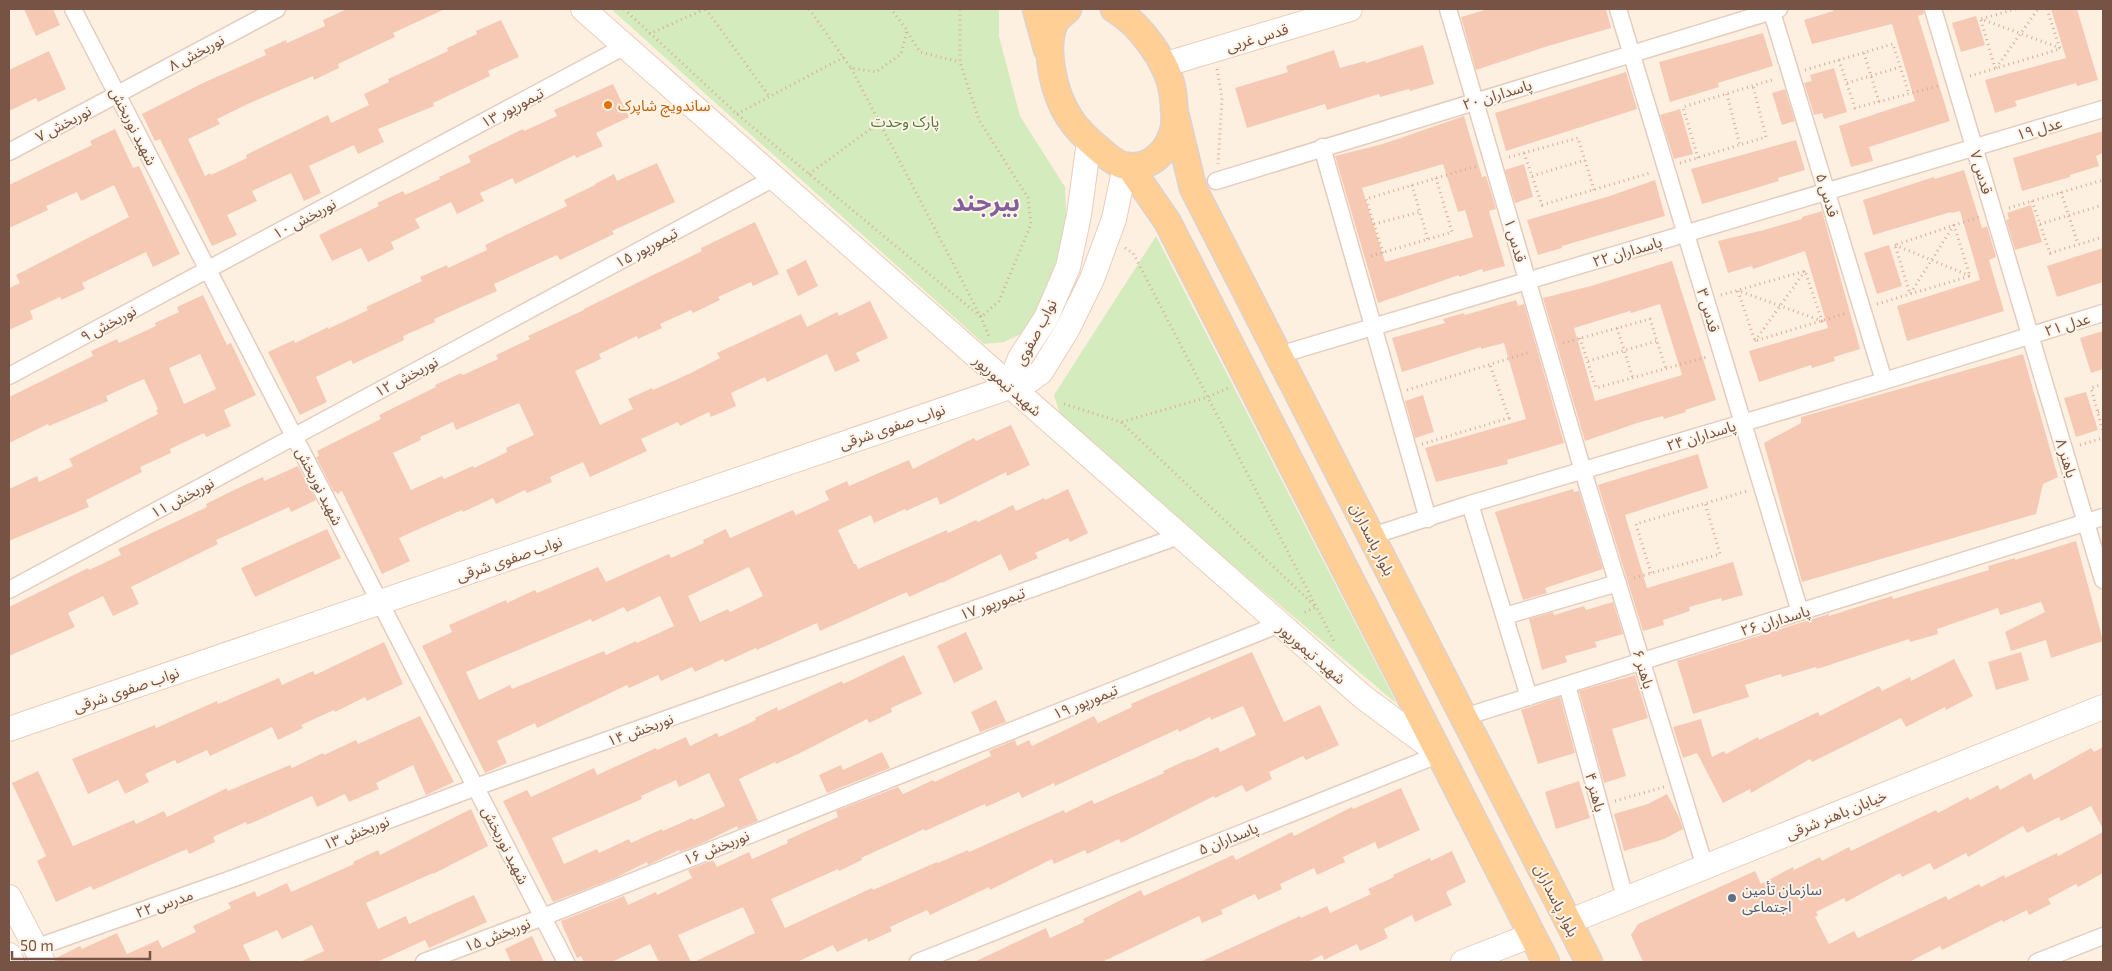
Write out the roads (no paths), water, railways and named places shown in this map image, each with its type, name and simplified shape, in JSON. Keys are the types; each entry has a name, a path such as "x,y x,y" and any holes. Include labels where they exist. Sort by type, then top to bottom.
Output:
{"main road":[{"path":"1036,9 1060,99 1068,116 1089,141 1106,155 1127,166 1167,221 1546,962"},
{"path":"1049,56 1056,21 1068,9"},
{"path":"1116,9 1149,41 1163,65 1172,88 1174,109 1174,127 1169,142 1160,156 1146,164 1127,166"},
{"name":"بلوار پاسداران","path":"1174,109 1193,188 1588,962"}],"street":[{"name":"شهید نوربخش","path":"73,9 566,962"},
{"name":"نوربخش ۸","path":"118,94 276,9"},
{"name":"شهید تیمورپور","path":"583,9 1363,697 1440,754"},
{"name":"قدس غربی","path":"1163,65 1350,9"},
{"name":"قدس ۱","path":"1448,9 1583,472"},
{"name":"قدس ۳","path":"1618,9 1800,612"},
{"name":"پاسداران ۲۰","path":"1216,181 1774,9"},
{"name":"قدس ۵","path":"1774,9 1791,74 1884,381"},
{"name":"قدس ۷","path":"1933,9 2031,336"},
{"name":"تیمورپور ۱۳","path":"400,167 625,46"},
{"name":"نوربخش ۷","path":"9,152 118,94"},
{"name":"عدل ۱۹","path":"1974,147 2103,109"},
{"name":"نواب صفوی","path":"1009,386 1020,358 1046,318 1068,267 1079,215 1089,141"},
{"path":"1322,147 1428,519"},
{"name":"پاسداران ۲۲","path":"1279,354 1974,147"},
{"name":"نواب صفوی","path":"1009,386 1030,380 1041,372 1067,330 1092,279 1114,219 1127,166"},
{"name":"نوربخش ۱۰","path":"208,270 400,167"},
{"name":"تیمورپور ۱۵","path":"518,316 774,178"},
{"name":"نوربخش ۹","path":"9,376 208,270"},
{"name":"عدل ۲۱","path":"2031,336 2103,313"},
{"name":"نوربخش ۱۲","path":"294,437 518,316"},
{"name":"پاسداران ۲۴","path":"1372,536 1470,504 1583,472 2031,336"},
{"name":"باهنر ۸","path":"2031,336 2103,580"},
{"name":"نواب صفوی شرقی","path":"9,729 1009,386"},
{"name":"نوربخش ۱۱","path":"9,590 294,437"},
{"name":"باهنر ۶","path":"1583,472 1706,867"},
{"path":"1470,504 1529,697"},
{"name":"پاسداران ۲۶","path":"1464,717 2103,517"},
{"name":"تیمورپور ۱۷","path":"805,670 1179,536"},
{"path":"1505,616 1618,583"},
{"name":"تیمورپور ۱۹","path":"890,778 1280,624"},
{"name":"نوربخش ۱۴","path":"476,788 805,670"},
{"name":"باهنر ۴","path":"1567,685 1626,898"},
{"name":"خیابان باهنر شرقی","path":"1568,922 2103,707"},
{"name":"پاسداران ۵","path":"918,962 1440,754"},
{"name":"نوربخش ۱۶","path":"543,917 890,778"},
{"name":"نوربخش ۱۳","path":"237,877 476,788"},
{"name":"مدرس ۲۲","path":"39,955 237,877"},
{"path":"9,897 39,955"},
{"name":"نوربخش ۱۵","path":"424,962 543,917"},
{"path":"1463,962 1532,935"},
{"path":"2038,962 2103,936"},
{"path":"9,956 12,962"}],"place":[{"name":"ساندویچ شاپرک","path":"608,105"},
{"name":"سازمان تأمین اجتماعی","path":"1732,898"}],"district":[{"name":"بیرجند","path":"986,201"}],"park label":[{"name":"پارک وحدت","path":"905,121"}]}
